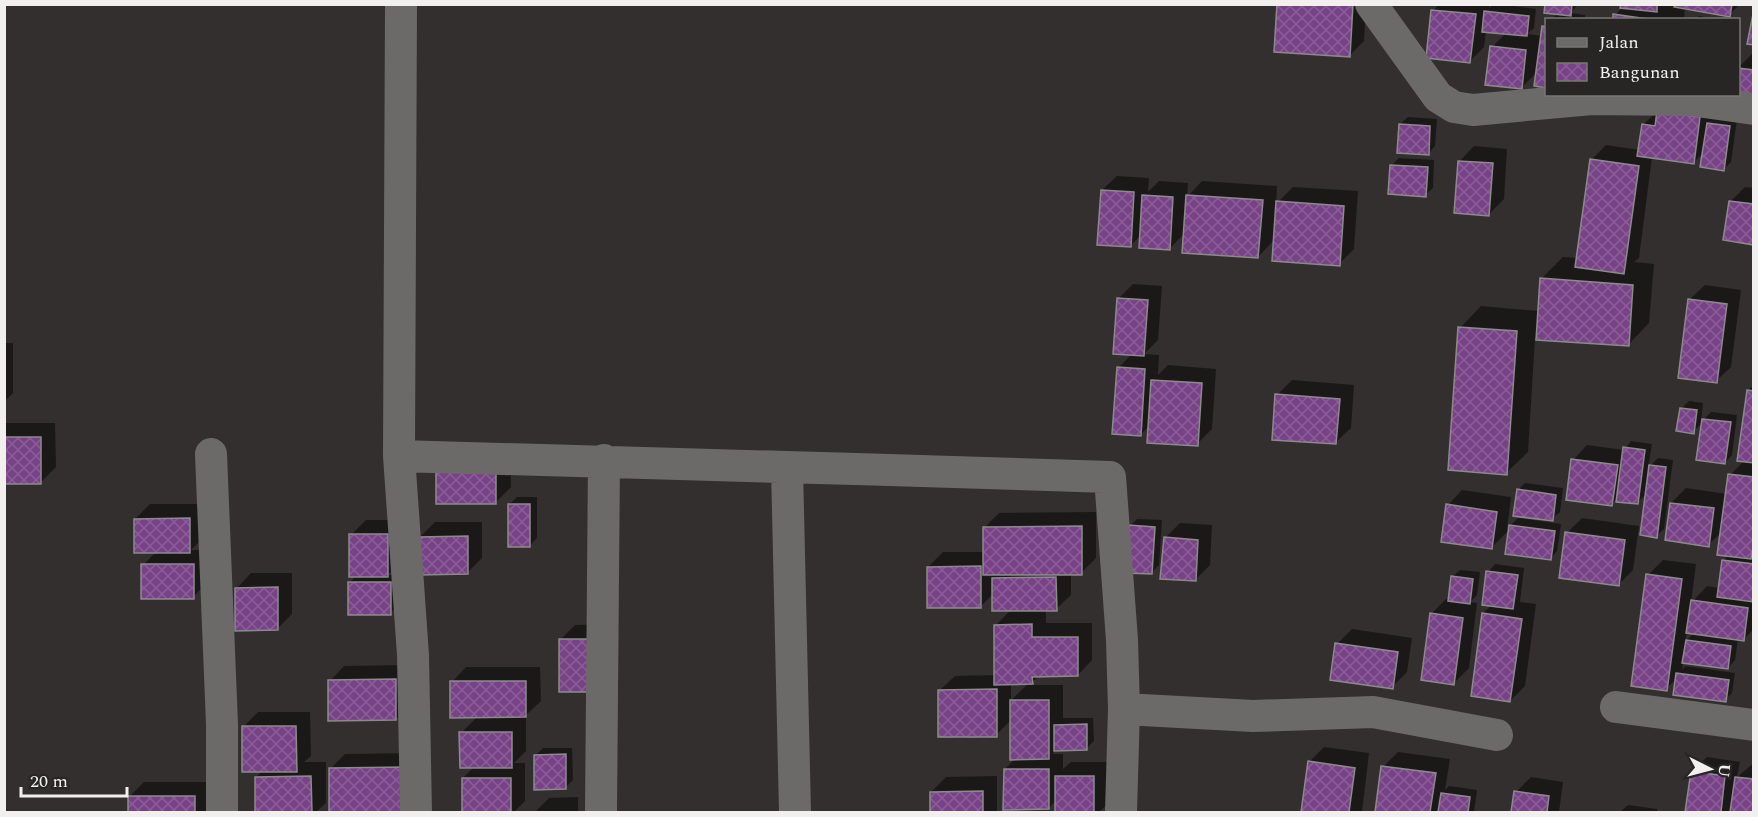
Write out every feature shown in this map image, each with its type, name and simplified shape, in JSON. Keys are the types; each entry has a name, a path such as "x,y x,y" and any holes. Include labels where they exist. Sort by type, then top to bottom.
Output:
{"street":[{"path":"400,4 399,456 413,655 416,813"},
{"path":"1371,4 1438,97 1454,107 1473,110 1592,99 1690,100 1754,109"},
{"path":"211,454 222,713 222,813"},
{"path":"399,456 604,460 787,468 1110,477 1122,640 1124,709 1121,813"},
{"path":"601,813 604,460"},
{"path":"787,468 795,813"},
{"path":"1616,707 1754,725"},
{"path":"1124,709 1253,717 1373,712 1497,735"}],"building":[{"path":"1277,4 1353,4 1350,57 1274,52"},
{"path":"1545,4 1572,4 1571,16 1544,13"},
{"path":"1621,4 1657,4 1657,12 1620,8"},
{"path":"1675,4 1732,4 1730,17 1674,7"},
{"path":"1754,9 1754,45 1747,44"},
{"path":"1431,10 1476,14 1470,63 1426,58"},
{"path":"1484,11 1529,16 1527,36 1482,32"},
{"path":"1613,14 1641,18 1613,18"},
{"path":"1542,26 1545,27 1545,88 1534,86"},
{"path":"1490,46 1526,50 1522,89 1485,85"},
{"path":"1740,68 1754,70 1754,104 1740,95"},
{"path":"1657,111 1700,117 1694,164 1637,156 1642,124 1655,126"},
{"path":"1707,123 1730,126 1724,171 1700,167"},
{"path":"1399,124 1430,126 1429,155 1397,153"},
{"path":"1590,159 1639,166 1624,274 1575,267"},
{"path":"1458,161 1493,163 1489,216 1454,213"},
{"path":"1390,165 1428,167 1426,197 1388,194"},
{"path":"1101,190 1134,192 1131,247 1097,245"},
{"path":"1142,195 1173,197 1170,250 1139,248"},
{"path":"1186,195 1263,200 1258,258 1182,253"},
{"path":"1276,201 1344,206 1340,266 1272,261"},
{"path":"1729,201 1754,204 1754,245 1723,240"},
{"path":"1540,278 1633,285 1629,346 1536,340"},
{"path":"1117,298 1148,300 1144,356 1113,354"},
{"path":"1688,299 1727,304 1717,383 1678,378"},
{"path":"1458,327 1517,331 1507,475 1448,470"},
{"path":"1117,367 1145,369 1141,436 1112,434"},
{"path":"1151,380 1202,383 1198,446 1147,443"},
{"path":"1747,390 1754,391 1754,463 1737,461"},
{"path":"1275,394 1340,399 1336,444 1272,440"},
{"path":"1680,408 1697,410 1694,434 1676,431"},
{"path":"1702,419 1731,422 1725,464 1696,460"},
{"path":"4,437 41,437 41,484 4,484"},
{"path":"1623,447 1645,450 1638,504 1616,502"},
{"path":"1571,459 1618,465 1612,506 1566,500"},
{"path":"436,465 496,465 496,504 436,504"},
{"path":"1649,465 1666,467 1657,538 1640,535"},
{"path":"1728,474 1754,477 1754,543 1751,559 1717,555"},
{"path":"1517,489 1556,495 1553,521 1513,516"},
{"path":"1670,503 1714,508 1709,547 1665,540"},
{"path":"508,504 530,504 530,547 508,547"},
{"path":"1446,504 1497,512 1492,549 1441,542"},
{"path":"190,518 190,553 134,553 134,519"},
{"path":"1128,525 1155,527 1152,574 1125,573"},
{"path":"1509,525 1555,531 1551,560 1505,554"},
{"path":"1082,526 1082,575 983,575 983,527"},
{"path":"1565,532 1625,540 1619,586 1559,578"},
{"path":"349,534 388,534 388,577 349,577"},
{"path":"468,536 468,574 419,575 419,537"},
{"path":"1164,537 1198,540 1196,581 1160,579"},
{"path":"1722,560 1754,564 1754,602 1717,597"},
{"path":"141,564 194,564 194,599 141,599"},
{"path":"981,566 981,608 927,608 927,567"},
{"path":"1486,571 1518,575 1513,609 1482,605"},
{"path":"1646,574 1682,579 1667,691 1631,686"},
{"path":"1451,576 1473,579 1470,604 1448,601"},
{"path":"1056,577 1057,611 992,611 992,578"},
{"path":"348,582 391,582 391,615 348,615"},
{"path":"278,587 278,630 235,631 235,588"},
{"path":"1691,600 1748,608 1744,641 1686,633"},
{"path":"1430,613 1463,618 1454,685 1421,680"},
{"path":"1482,613 1522,619 1510,702 1471,696"},
{"path":"1032,624 1032,637 1078,637 1078,676 1032,677 1033,684 994,685 994,625"},
{"path":"559,639 597,639 597,692 559,692"},
{"path":"1686,640 1731,646 1728,669 1682,663"},
{"path":"1335,643 1398,652 1393,689 1330,680"},
{"path":"1676,673 1729,680 1726,702 1673,695"},
{"path":"396,679 396,720 328,721 328,680"},
{"path":"450,681 526,681 526,717 450,718"},
{"path":"997,689 997,737 938,737 938,690"},
{"path":"1010,700 1049,700 1049,759 1010,760"},
{"path":"1087,724 1087,750 1054,751 1054,725"},
{"path":"242,726 296,726 297,772 242,772"},
{"path":"459,732 512,732 512,768 460,768"},
{"path":"566,754 566,789 534,790 534,755"},
{"path":"1308,761 1355,768 1349,812 1301,812"},
{"path":"1381,766 1436,773 1430,812 1375,812"},
{"path":"406,767 406,812 329,812 329,768"},
{"path":"1004,769 1049,769 1049,809 1003,810"},
{"path":"1691,771 1725,776 1721,812 1685,812"},
{"path":"311,776 312,812 255,812 255,777"},
{"path":"1055,776 1094,776 1094,812 1055,812"},
{"path":"1735,777 1754,779 1754,812 1730,812"},
{"path":"462,778 511,778 511,812 462,812"},
{"path":"983,791 983,812 930,812 930,792"},
{"path":"1514,791 1549,796 1547,812 1511,812"},
{"path":"1441,793 1470,797 1468,812 1438,812"},
{"path":"128,796 195,796 195,812 128,812"}]}
